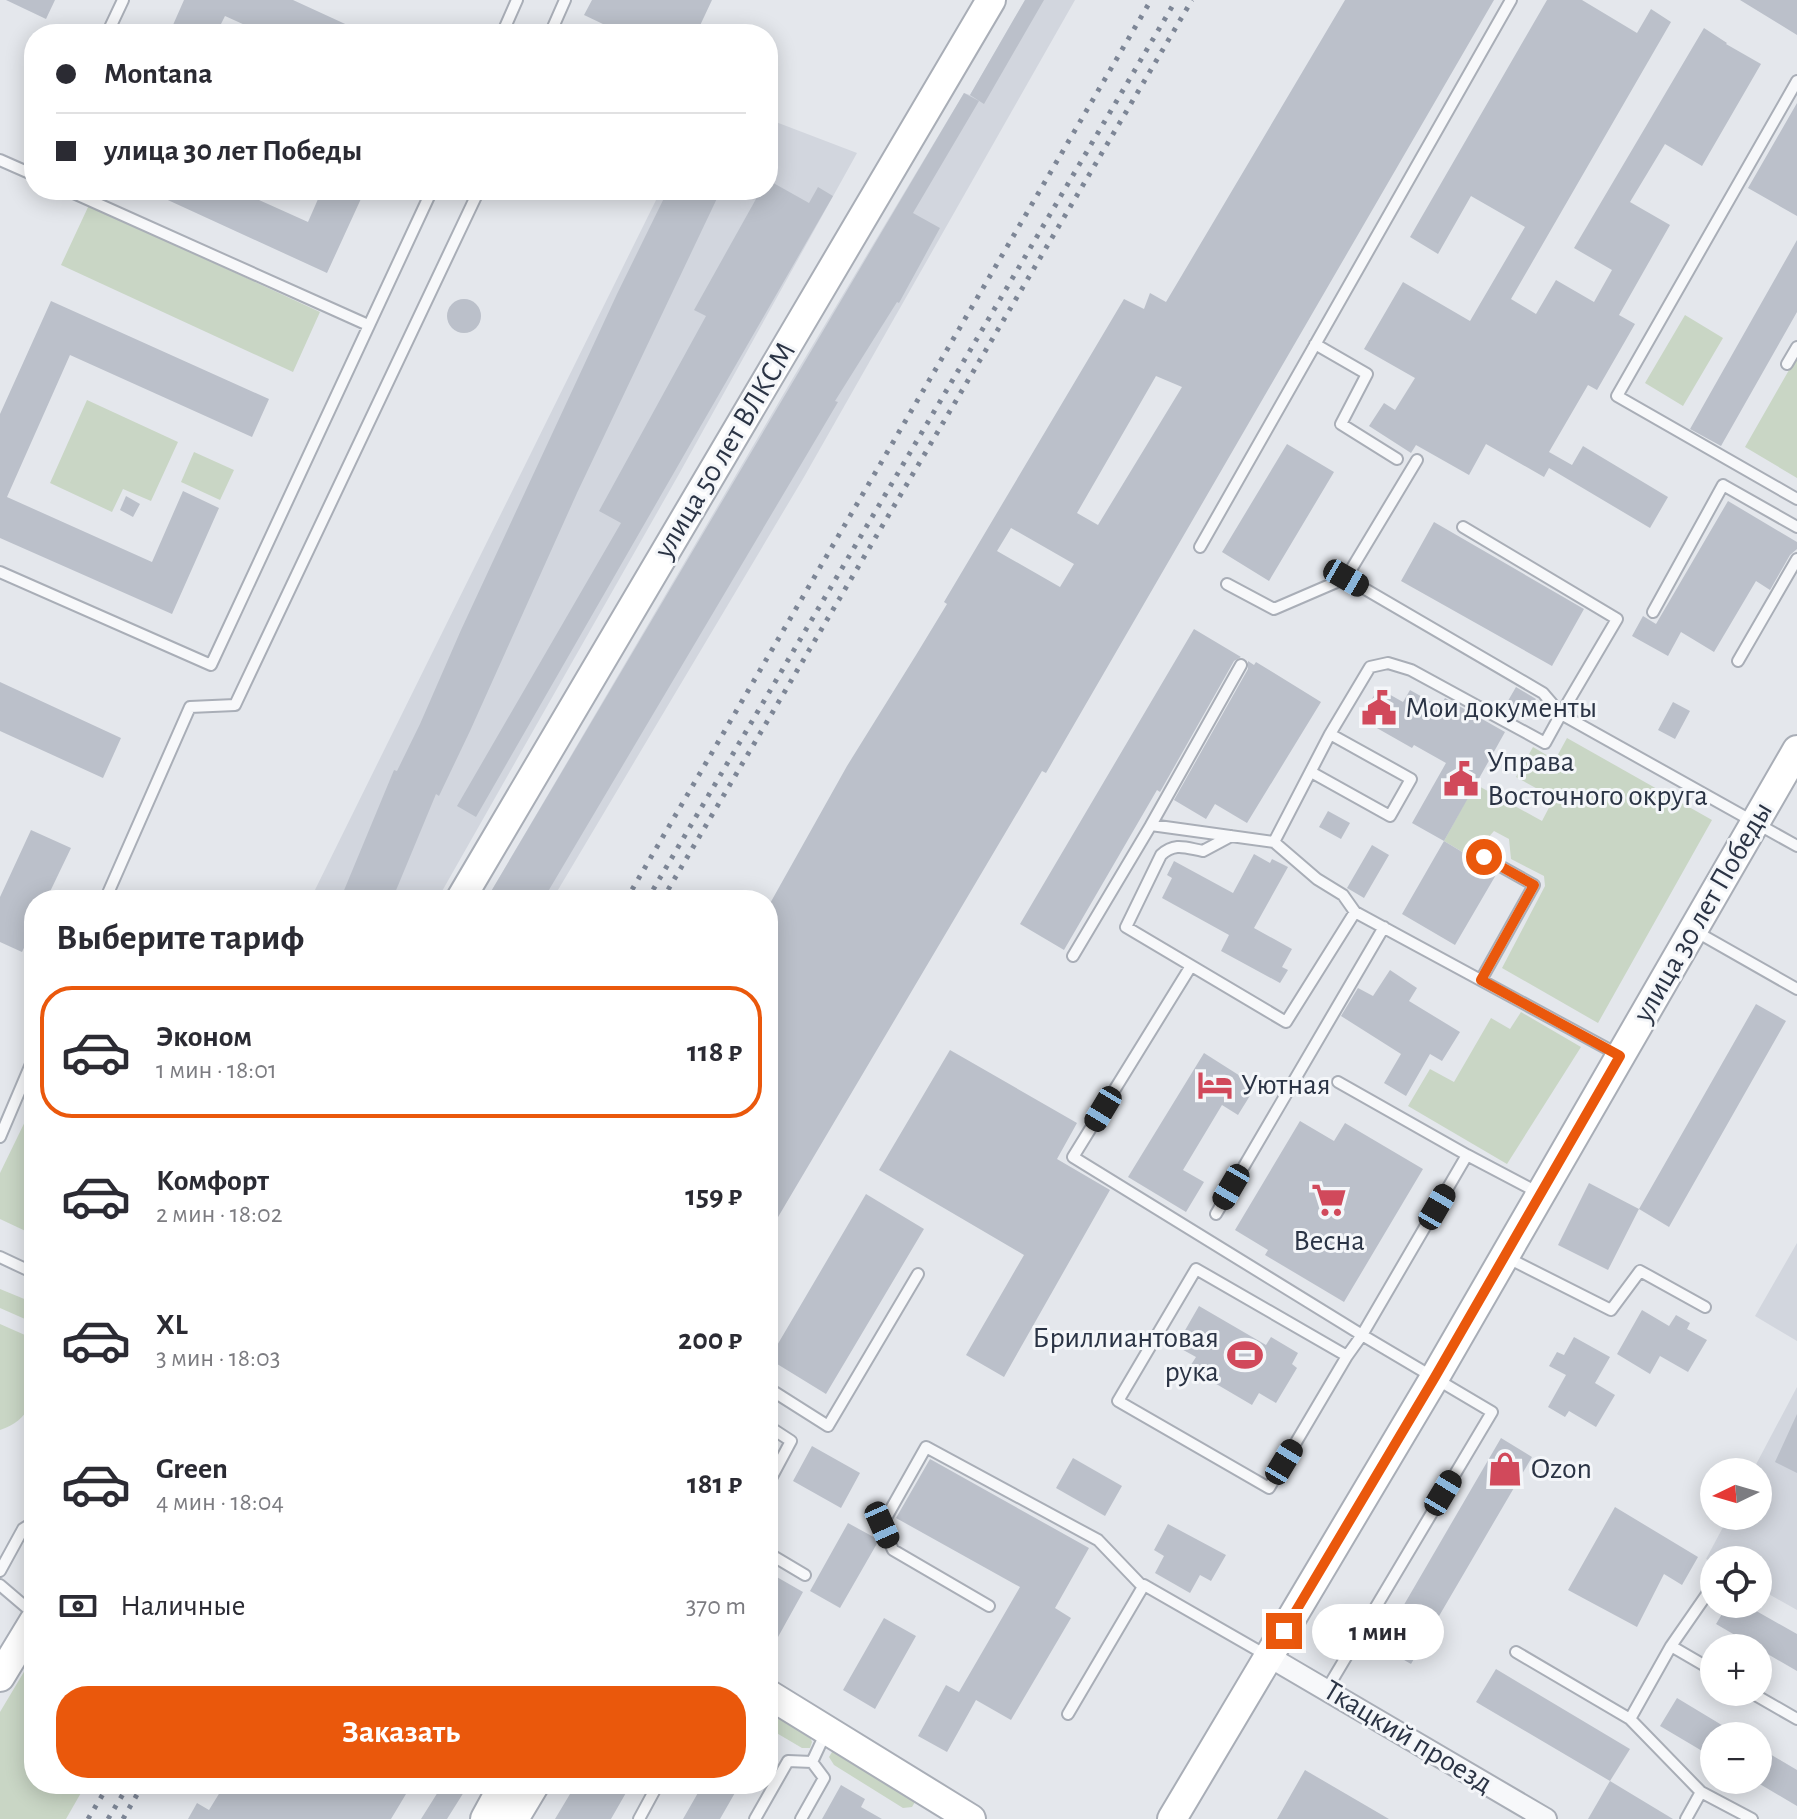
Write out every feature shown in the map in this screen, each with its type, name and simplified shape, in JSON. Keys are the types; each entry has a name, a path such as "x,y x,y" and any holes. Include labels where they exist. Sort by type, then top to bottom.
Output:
{"street":[{"name":"улица 50 лет ВЛКСМ","path":"466,890 991,0"},
{"name":"улица 30 лет Победы","path":"1172,1819 1435,1377 1797,750"},
{"path":"0,1677 24,1637"},
{"name":"Ткацкий проезд","path":"1268,1656 1546,1819"},
{"path":"778,1700 970,1819"},
{"path":"485,1819 499,1794"},
{"path":"514,1819 529,1794"}],"lane":[{"path":"112,24 123,0"},
{"path":"506,24 517,0"},
{"path":"554,24 565,0"},
{"path":"1200,547 1511,0"},
{"path":"1797,81 1617,396 1797,499"},
{"path":"0,160 24,171"},
{"path":"89,200 368,325"},
{"path":"0,572 211,665 427,200"},
{"path":"109,890 190,707 235,705 474,200"},
{"path":"1315,344 1367,374 1341,424 1397,459"},
{"path":"1787,364 1797,347"},
{"path":"1227,584 1274,609 1346,578 1417,460"},
{"path":"1653,612 1723,485 1797,527"},
{"path":"1274,842 1330,734 1370,667 1378,664 1388,663 1411,670 1545,743 1617,619 1463,527"},
{"path":"1738,661 1797,559"},
{"path":"1346,578 1543,693 1561,714 1797,846"},
{"path":"1073,956 1241,665"},
{"path":"1311,772 1390,816 1411,779 1330,734"},
{"path":"1151,825 1274,842 1317,879 1343,895 1355,912 1620,1056"},
{"path":"1231,836 1203,851 1169,847 1161,855 1126,927 1286,1022 1355,912"},
{"path":"1481,980 1534,885 1484,857"},
{"path":"1216,1214 1384,927"},
{"path":"1693,930 1797,989"},
{"path":"1191,966 1073,1157 1492,1412 1327,1689"},
{"path":"0,1137 24,1081"},
{"path":"1338,1082 1540,1194"},
{"path":"1347,1356 1196,1269 1118,1401 1269,1488 1467,1155"},
{"path":"1505,1256 1611,1310 1640,1271 1705,1307"},
{"path":"0,1257 24,1268"},
{"path":"778,1394 828,1426 918,1274"},
{"path":"778,1433 791,1441 778,1465"},
{"path":"989,1606 893,1550 882,1525 926,1447 1098,1540 1143,1587 1268,1656"},
{"path":"0,1571 24,1528"},
{"path":"778,1559 805,1575"},
{"path":"0,1585 24,1605"},
{"path":"1068,1714 1143,1587"},
{"path":"1630,1719 1671,1646 1700,1604"},
{"path":"1671,1646 1700,1663"},
{"path":"1516,1652 1630,1719 1700,1791"},
{"path":"1772,1705 1797,1719"},
{"path":"812,1762 827,1730"},
{"path":"778,1779 788,1761 812,1762"},
{"path":"801,1819 824,1778 812,1762"},
{"path":"639,1819 653,1794"},
{"path":"755,1819 769,1794"},
{"path":"1686,1819 1700,1794"},
{"path":"1705,1794 1752,1819"}],"shaded area":[{"path":"1025,0 1075,0 804,477 558,890 492,890 964,93 970,95"},
{"path":"778,123 857,153 443,890 315,890 656,200 778,200"},
{"path":"1797,1243 1797,1341 1755,1316"},
{"path":"1797,1387 1797,1610 1772,1596 1772,1546 1713,1546 1722,1530 1772,1530 1772,1458 1759,1458"}],"green space":[{"path":"89,205 320,312 293,372 61,265"},
{"path":"1685,315 1723,338 1683,406 1645,383"},
{"path":"1797,356 1797,478 1745,447"},
{"path":"87,400 178,442 151,501 123,489 112,512 50,483"},
{"path":"194,452 234,470 220,500 181,482"},
{"path":"1567,738 1712,820 1598,1023 1502,968 1545,886 1544,876 1511,859 1509,839 1494,831 1471,857 1444,841 1475,784 1542,821 1554,798 1516,777 1533,747 1555,760"},
{"path":"1521,1012 1581,1047 1507,1164 1408,1106 1430,1069 1454,1082 1491,1018 1510,1029"},
{"path":"24,1124 24,1230 0,1219 0,1173"},
{"path":"0,1289 24,1299 24,1319 0,1308"},
{"path":"0,1324 24,1335 24,1415 0,1430"},
{"path":"24,1672 24,1794 80,1794 66,1819 0,1819 0,1712"},
{"path":"778,1712 808,1732 812,1742 810,1748 802,1748 778,1734"},
{"path":"840,1751 913,1796 915,1802 912,1807 903,1808 834,1765 829,1757 832,1752"}],"building":[{"path":"6,0 55,0 46,19"},
{"path":"184,0 293,0 345,24 243,24 225,16 221,24 173,24"},
{"path":"592,0 712,0 701,24 603,24 584,15"},
{"path":"1025,0 1044,0 984,104 970,95"},
{"path":"1345,0 1494,0 1046,773 1042,771 778,1217 778,890 847,766 947,604 944,602 1124,299 1144,309 1150,293 1166,302","holes":["1156,376 1182,387 1098,525 1077,513","1011,528 1074,564 1060,587 997,551"]},
{"path":"1547,0 1582,0 1637,33 1651,9 1671,22 1511,299 1536,314 1556,280 1594,302 1612,270 1574,248 1704,28 1761,64 1702,166 1665,144 1630,202 1670,225 1619,315 1635,324 1597,390 1588,385 1549,452 1572,465 1583,446 1668,497 1650,528 1549,468 1544,477 1486,444 1469,475 1416,445 1411,453 1369,426 1384,403 1395,410 1415,378 1364,349 1403,282 1470,321 1525,227 1471,196 1438,254 1410,237"},
{"path":"1740,0 1797,0 1797,35"},
{"path":"964,93 979,101 913,213 940,228 899,303 835,401 838,402 549,890 492,890"},
{"path":"1797,103 1797,216 1748,188"},
{"path":"778,186 809,203 818,187 833,196 476,817 457,806 621,523 599,511 706,316 694,310 755,200 778,200"},
{"path":"168,200 259,200 308,222 318,200 360,200 327,273"},
{"path":"663,200 716,200 577,493 470,731 439,796 436,794 396,890 344,890 394,770 397,771 420,724"},
{"path":"1797,240 1797,312 1721,446 1690,429"},
{"path":"464,299 476,304 481,316 476,328 464,333 452,328 447,316 452,304"},
{"path":"51,301 269,399 252,437 70,355 7,497 152,562 183,491 219,508 172,614 0,538 0,414"},
{"path":"1287,444 1334,472 1269,581 1222,552"},
{"path":"126,496 140,504 133,517 120,510"},
{"path":"1728,501 1797,542 1797,549 1790,555 1770,590 1756,581 1714,652 1681,632 1668,656 1632,636 1643,616 1656,624"},
{"path":"1434,522 1584,609 1552,666 1401,581"},
{"path":"1194,629 1241,657 1234,661 1160,792 1157,790 1064,950 1020,924"},
{"path":"1248,661 1254,665 1256,662 1321,702 1247,823 1215,804 1206,819 1174,800 1248,669"},
{"path":"0,682 121,738 103,778 0,731"},
{"path":"1516,687 1536,699 1524,718 1505,706"},
{"path":"1378,688 1403,702 1410,690 1440,707 1445,698 1505,732 1444,841 1412,823 1446,763 1361,719"},
{"path":"1673,702 1690,711 1675,739 1658,730"},
{"path":"1328,811 1350,823 1341,839 1319,827"},
{"path":"31,830 71,848 51,890 24,890 22,952 0,942 0,897"},
{"path":"1444,841 1497,873 1455,945 1402,914"},
{"path":"1372,845 1389,855 1364,898 1347,888"},
{"path":"1254,854 1270,863 1272,859 1288,867 1254,928 1292,949 1282,967 1288,970 1280,983 1221,951 1229,935 1162,898 1172,878 1167,875 1174,861 1233,893"},
{"path":"1390,970 1417,988 1409,1001 1460,1032 1442,1061 1430,1054 1406,1096 1384,1083 1401,1054 1341,1016 1358,988 1373,996"},
{"path":"1756,1004 1786,1021 1669,1227 1639,1209"},
{"path":"950,1050 1077,1123 1057,1159 1110,1190 1004,1377 966,1355 1024,1255 879,1170"},
{"path":"1204,1053 1256,1086 1238,1115 1222,1105 1183,1170 1204,1182 1186,1212 1128,1177"},
{"name":"Весна","path":"1300,1121 1334,1141 1345,1123 1423,1169 1344,1302 1265,1255 1268,1250 1235,1230"},
{"path":"1589,1183 1639,1209 1608,1270 1558,1245"},
{"path":"866,1194 924,1229 826,1394 778,1365 778,1344"},
{"name":"Бриллиантовая рука","path":"1199,1306 1266,1345 1271,1337 1298,1353 1292,1364 1297,1368 1276,1403 1259,1393 1252,1405 1189,1368 1196,1357 1176,1346"},
{"path":"1642,1310 1669,1326 1676,1315 1690,1323 1687,1329 1707,1340 1688,1372 1660,1356 1650,1374 1617,1354"},
{"path":"1574,1337 1610,1357 1595,1383 1615,1395 1596,1427 1569,1411 1565,1417 1548,1407 1566,1375 1549,1366 1557,1352 1564,1355"},
{"path":"1797,1414 1797,1473 1775,1462"},
{"path":"1501,1438 1532,1457 1411,1664 1380,1646"},
{"path":"812,1446 860,1473 841,1508 793,1481"},
{"path":"1073,1458 1122,1486 1105,1516 1056,1488"},
{"path":"930,1459 1089,1548 1055,1608 1071,1618 1011,1720 976,1700 947,1752 918,1736 946,1685 959,1692 1020,1587 896,1518"},
{"path":"1615,1507 1698,1557 1682,1585 1664,1574 1637,1627 1568,1590"},
{"path":"848,1523 879,1540 840,1608 810,1591"},
{"path":"1168,1524 1226,1555 1211,1581 1200,1575 1190,1593 1155,1573 1164,1556 1154,1550"},
{"path":"778,1578 803,1592 778,1637"},
{"path":"884,1618 916,1636 875,1709 843,1690"},
{"path":"1720,1618 1769,1618 1797,1634 1797,1671 1772,1656 1772,1634 1733,1634 1716,1624"},
{"path":"1496,1669 1630,1749 1610,1781 1476,1702"},
{"path":"1677,1698 1717,1722 1700,1722 1700,1750 1660,1726"},
{"path":"1772,1755 1797,1770 1797,1806 1772,1791"},
{"path":"1305,1770 1389,1819 1277,1819"},
{"path":"1610,1781 1673,1819 1588,1819"},
{"path":"841,1785 865,1799 861,1807 882,1819 822,1819"},
{"path":"219,1794 406,1794 391,1819 188,1819 197,1803 209,1810"},
{"path":"437,1794 463,1794 447,1819 421,1819"},
{"path":"570,1794 625,1794 611,1819 555,1819"},
{"path":"697,1794 734,1794 720,1819 683,1819"}],"railway":[{"path":"632,890 1151,0"},
{"path":"653,890 1176,0"},
{"path":"668,890 1192,0"},
{"path":"88,1819 103,1794"},
{"path":"108,1819 123,1794"},
{"path":"123,1819 137,1794"}],"place":[{"name":"Мои документы","path":"1379,708"},
{"name":"Управа Восточного округа","path":"1461,779"},
{"name":"Уютная","path":"1215,1085"},
{"name":"Весна","path":"1329,1200"},
{"name":"Бриллиантовая рука","path":"1245,1355"},
{"name":"Ozon","path":"1505,1469"}],"route":[{"path":"1284,1631 1620,1056 1481,980 1534,885 1484,857"}]}
